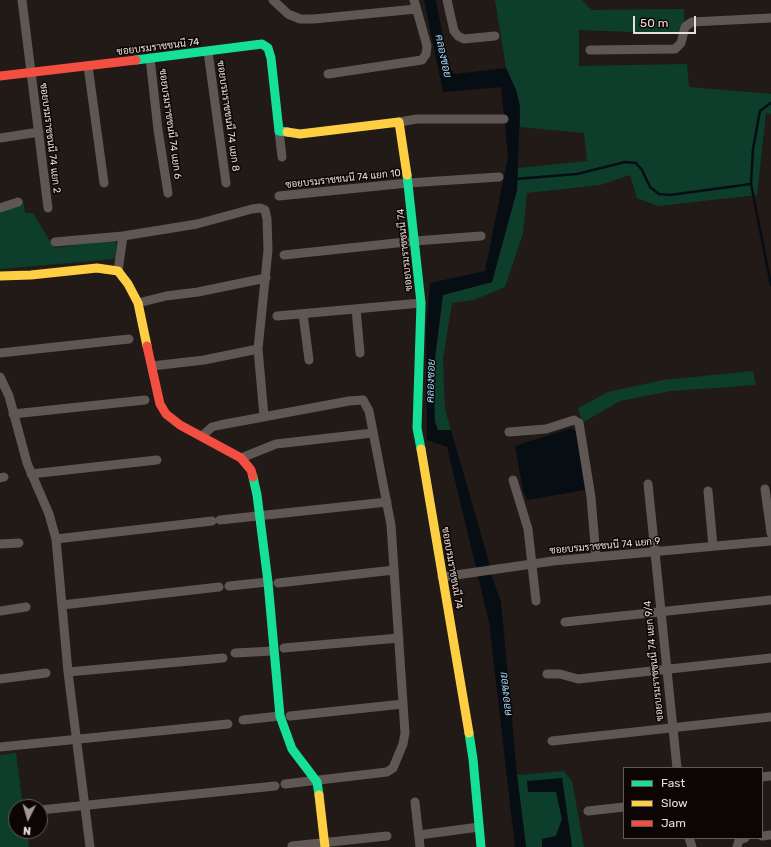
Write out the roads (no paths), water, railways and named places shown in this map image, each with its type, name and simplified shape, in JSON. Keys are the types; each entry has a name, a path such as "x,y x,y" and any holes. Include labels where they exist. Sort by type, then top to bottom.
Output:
{"street":[{"name":"ซอยบรมราชชนนี 74 แยก 2","path":"22,0 48,208"},
{"path":"273,0 288,14 300,19 314,19 415,4 427,46 426,54 422,60 328,74"},
{"path":"447,0 454,31 458,36 464,39 495,36"},
{"path":"590,50 675,48 682,41 685,26 692,22 771,18"},
{"name":"ซอยบรมราชชนนี 74","path":"0,76 208,52 253,44 262,44 268,48 271,58 279,131"},
{"name":"ซอยบรมราชชนนี 74 แยก 8","path":"208,52 226,183"},
{"name":"ซอยบรมราชชนนี 74 แยก 6","path":"150,58 158,130 168,193"},
{"path":"88,66 104,183"},
{"path":"282,157 279,131 300,134 417,119 504,119"},
{"name":"ซอยบรมราชชนนี 74","path":"399,122 408,183 421,303 417,428 472,759 481,847"},
{"path":"0,138 39,132"},
{"name":"ซอยบรมราชชนนี 74 แยก 10","path":"280,196 408,183 499,177"},
{"path":"0,208 18,202"},
{"path":"55,242 123,236 197,224 260,208 265,210 267,219 268,250 258,349 264,416"},
{"path":"118,271 123,236"},
{"path":"284,255 415,241 481,236"},
{"path":"0,276 31,275 97,268 118,271 128,284 138,303 160,404 166,414 180,425 241,458 251,470 257,495 268,582 280,716 292,749 317,782 324,844"},
{"path":"138,303 166,296 266,278"},
{"path":"277,316 421,303"},
{"path":"356,309 360,353"},
{"path":"303,314 309,360"},
{"path":"0,353 129,340"},
{"path":"152,366 204,360 258,349"},
{"path":"0,377 9,396 31,474 49,514 56,539 68,672 90,847"},
{"path":"13,414 145,400"},
{"path":"202,436 212,427 264,416 358,400 366,402 391,525 405,733 399,756 393,768 387,772 317,782 285,784"},
{"path":"509,432 546,429 574,420 579,423 591,497 596,557"},
{"path":"241,458 276,444 373,433"},
{"path":"31,474 158,460"},
{"path":"513,480 528,529 536,601"},
{"name":"ซอยบรมราชชนนี 74 แยก 9/4","path":"648,484 677,767"},
{"path":"765,489 771,533"},
{"path":"708,491 713,546"},
{"path":"56,539 387,502"},
{"name":"ซอยบรมราชชนนี 74 แยก 9","path":"442,577 493,571 553,561 654,553 771,541"},
{"path":"0,544 19,542"},
{"path":"278,583 394,570"},
{"path":"229,586 268,582"},
{"path":"62,605 219,587"},
{"path":"565,622 771,600"},
{"path":"0,611 26,607"},
{"path":"284,648 399,638"},
{"path":"235,654 273,651"},
{"path":"68,672 223,658"},
{"path":"547,674 560,674 578,679 771,658"},
{"path":"0,679 46,673"},
{"path":"290,716 403,704"},
{"path":"243,720 280,716"},
{"path":"552,741 771,717"},
{"path":"0,747 228,724"},
{"path":"48,809 275,786"},
{"path":"415,802 420,847"},
{"path":"588,811 623,808"},
{"path":"419,835 479,827"},
{"path":"292,846 324,844 386,836"},
{"path":"737,847 739,840 742,839"}],"water":[{"name":"คลองซอย","path":"424,0 436,0 449,68 455,74 506,68 516,90 520,107 517,190 492,282 443,295 433,374 435,422 438,430 451,430 489,562 491,574 501,602 517,775 526,847 515,847 489,622 447,447 427,440 426,332 430,283 485,271 508,156 501,87 443,92"},
{"path":"572,428 576,432 585,490 527,500 523,491 515,446"},
{"path":"562,778 572,847 542,847 542,839 556,836 562,819 556,792 528,792 527,781"}],"waterway":[{"path":"771,103 760,111 753,149 751,184 771,285"},
{"path":"515,179 577,174 625,162 636,163 642,170 650,187 659,194 670,195 751,184"}]}
